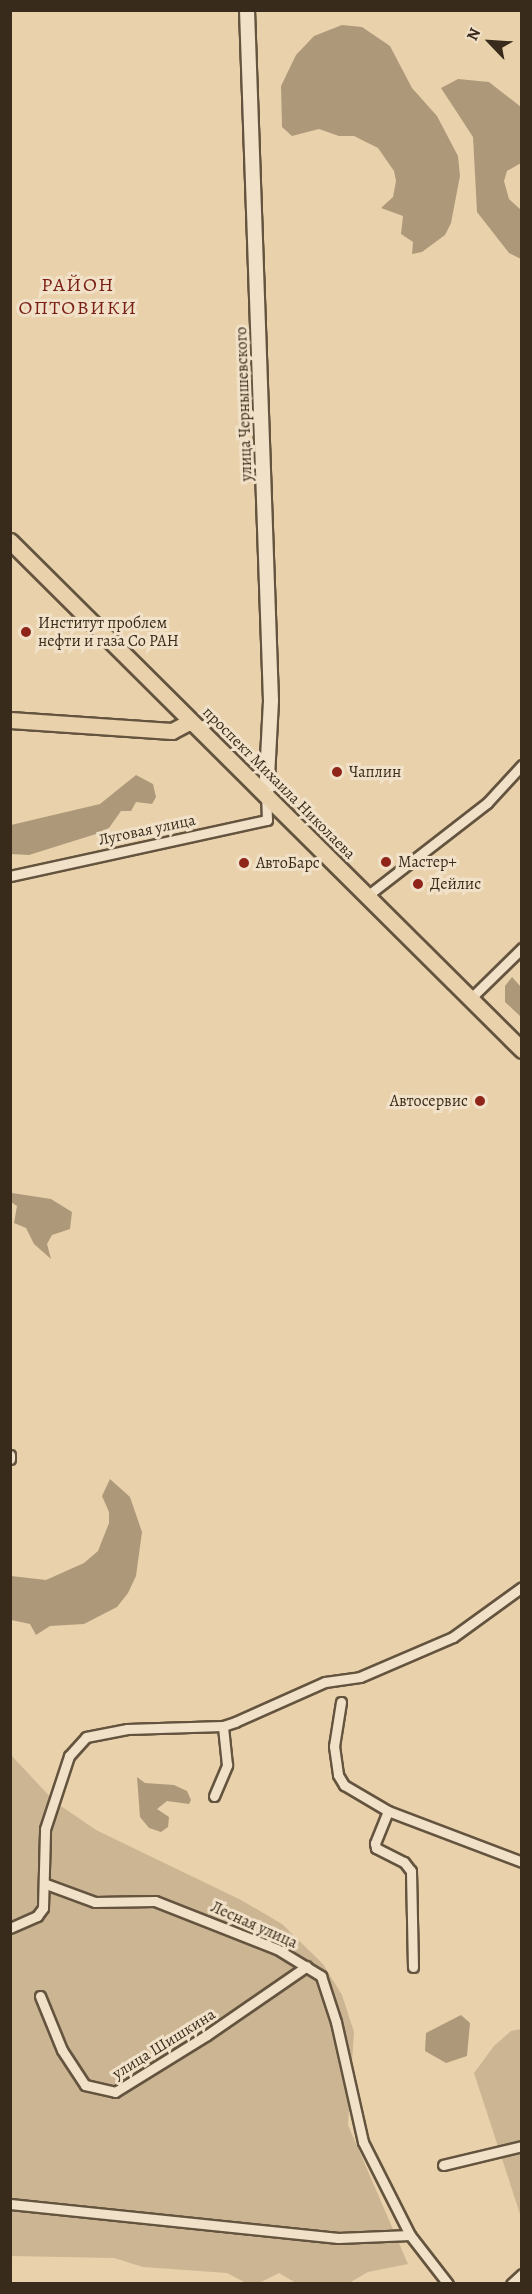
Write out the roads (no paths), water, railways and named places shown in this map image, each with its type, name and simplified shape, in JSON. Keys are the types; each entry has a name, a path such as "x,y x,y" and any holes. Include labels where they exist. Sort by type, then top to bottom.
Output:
{"main road":[{"name":"улица Чернышевского","path":"247,10 271,701 266,796"},
{"name":"проспект Михаила Николаева","path":"10,541 522,1050"},
{"path":"10,720 172,731 191,721"}],"street":[{"path":"367,896 487,803 522,765"},
{"name":"Луговая улица","path":"10,876 267,820 266,796"},
{"path":"470,999 522,948"},
{"path":"10,1455 10,1460"},
{"path":"10,1928 37,1916 43,1908 46,1884 45,1829 61,1778 76,1744 100,1731 223,1726 314,1686 360,1677 453,1637 522,1587"},
{"path":"341,1702 334,1746 338,1775 350,1789 388,1811 522,1862"},
{"path":"214,1796 227,1766 223,1726"},
{"path":"388,1811 376,1848 404,1862 411,1871 413,1967"},
{"name":"Лесная улица","path":"46,1884 95,1902 155,1901 277,1949 321,1976 326,1987 363,2142 410,2235 448,2283"},
{"name":"улица Шишкина","path":"40,1996 62,2050 85,2085 115,2092 207,2036 307,1966"},
{"path":"443,2165 522,2146"},
{"path":"10,2204 338,2238 410,2235"},
{"path":"511,2283 522,2274"}],"place":[{"name":"Институт проблем нефти и газа Со РАН","path":"26,632"},
{"name":"Чаплин","path":"337,772"},
{"name":"Мастер+","path":"386,862"},
{"name":"АвтоБарс","path":"244,863"},
{"name":"Дейлис","path":"418,884"},
{"name":"Автосервис","path":"480,1101"}],"district":[{"name":"РАЙОН ОПТОВИКИ","path":"78,296"}]}
